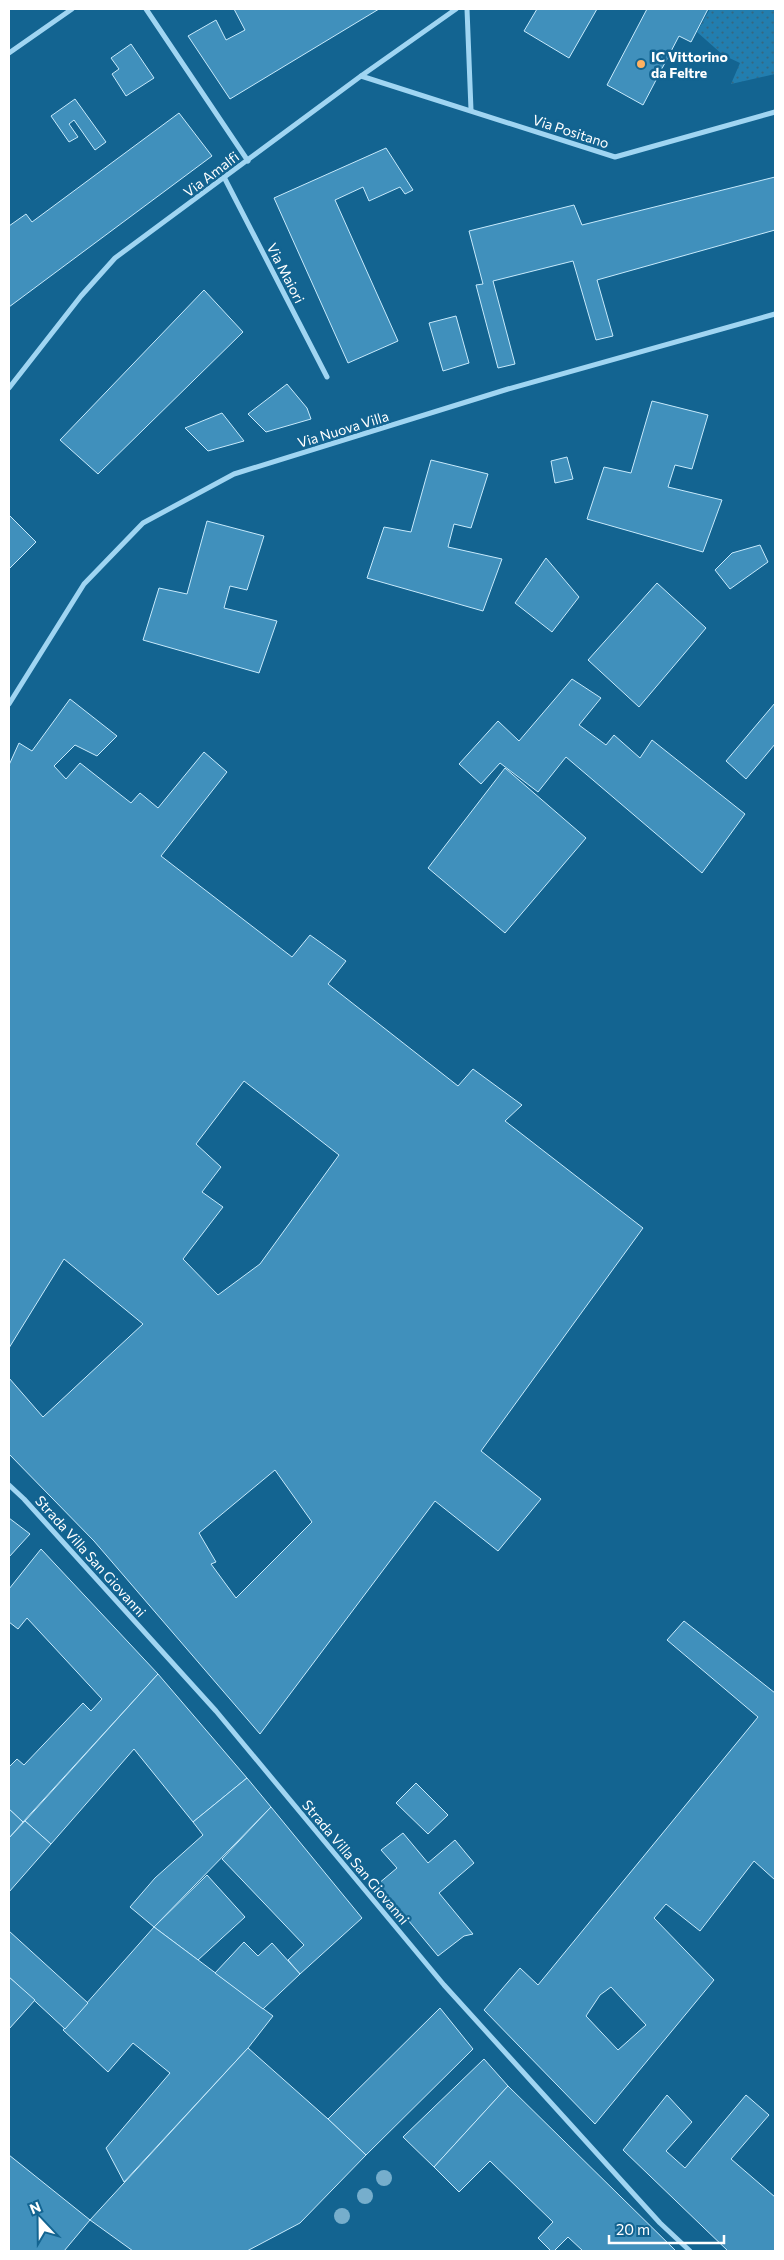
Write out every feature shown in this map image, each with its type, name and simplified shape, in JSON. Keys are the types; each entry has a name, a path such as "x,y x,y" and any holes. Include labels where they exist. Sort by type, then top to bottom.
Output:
{"street":[{"path":"9,53 72,9"},
{"path":"146,9 248,161"},
{"name":"Via Amalfi","path":"9,388 81,296 115,258 456,9"},
{"path":"467,9 471,110"},
{"name":"Via Positano","path":"362,76 615,157 775,112"},
{"name":"Via Maiori","path":"225,179 327,377"},
{"name":"Via Nuova Villa","path":"9,704 84,584 143,523 234,474 508,389 775,314"},
{"name":"Strada Villa San Giovanni","path":"9,1485 24,1499 216,1711 450,1992 660,2223 690,2251"}],"shaded area":[{"path":"710,9 775,9 775,74 731,84 740,63 723,55 697,32"}],"building":[{"path":"234,9 379,9 230,99 188,36 216,20 226,40 245,30"},
{"path":"537,9 597,9 569,58 524,31"},
{"name":"IC Vittorino da Feltre","path":"647,9 708,9 691,42 679,36 643,105 607,85"},
{"path":"131,44 154,78 126,96 112,74 119,69 111,58"},
{"path":"75,99 106,142 95,150 74,120 69,124 78,137 69,142 51,116"},
{"path":"179,113 212,156 9,307 9,226 26,214 32,222"},
{"path":"386,148 413,190 405,194 400,187 369,201 363,187 335,200 398,341 348,363 274,198"},
{"path":"775,177 775,230 597,280 613,336 596,340 573,261 493,281 515,364 498,368 476,285 483,284 469,231 574,205 582,225"},
{"path":"204,290 243,332 98,474 60,440"},
{"path":"456,316 469,363 443,371 429,323"},
{"path":"287,384 307,408 311,419 266,432 248,414"},
{"path":"652,401 708,415 692,469 675,465 668,487 722,500 703,552 587,519 604,467 631,473"},
{"path":"222,413 244,441 208,451 185,428"},
{"path":"567,457 573,479 555,483 551,461"},
{"path":"431,460 488,474 471,528 454,524 448,547 502,559 483,611 367,578 384,527 411,532"},
{"path":"9,515 36,542 9,569"},
{"path":"207,521 264,536 247,590 230,586 224,608 277,621 259,673 143,640 159,588 187,594"},
{"path":"760,545 768,562 730,589 715,570 732,553"},
{"path":"546,558 579,597 552,632 515,603"},
{"path":"657,583 706,628 639,707 588,660"},
{"path":"572,679 601,698 579,725 606,745 614,735 640,758 652,740 745,814 702,873 566,757 538,792 500,763 481,784 459,764 498,721 519,741"},
{"path":"70,699 117,736 97,756 75,745 54,766 66,779 80,763 131,803 140,793 158,808 204,752 227,772 161,856 292,957 310,935 346,961 328,984 458,1086 473,1069 522,1105 505,1121 643,1228 481,1451 541,1499 498,1551 435,1501 260,1734 94,1541 9,1454 9,1378 43,1417 143,1324 64,1259 9,1348 9,765 19,743 32,751","holes":["244,1081 339,1155 260,1264 218,1295 183,1259 223,1207 202,1192 221,1167 196,1144","275,1470 312,1522 236,1598 211,1564 216,1562 199,1533"]},
{"path":"775,703 775,744 746,779 726,761"},
{"path":"505,768 586,838 505,933 428,868"},
{"path":"9,1518 30,1534 9,1557"},
{"path":"41,1549 158,1674 23,1822 9,1809 9,1767 17,1759 24,1765 83,1703 91,1711 102,1699 27,1618 18,1629 9,1622 9,1589"},
{"path":"684,1621 775,1693 775,1880 754,1861 700,1931 666,1904 654,1918 714,1980 595,2124 484,2010 520,1968 538,1985 758,1717 667,1640","holes":["611,1987 646,2025 618,2050 586,2016 600,1995"]},
{"path":"158,1674 247,1778 193,1822 134,1749 51,1844 25,1821"},
{"path":"247,1778 271,1807 154,1927 130,1907 155,1878 203,1835 193,1822"},
{"path":"416,1783 448,1815 428,1834 396,1803"},
{"path":"271,1807 362,1918 300,1974 288,1960 304,1945 222,1859"},
{"path":"9,1809 23,1822 9,1838"},
{"path":"25,1821 51,1844 9,1892 9,1838"},
{"path":"403,1833 428,1863 455,1840 474,1863 439,1893 473,1934 464,1936 438,1956 378,1884 397,1868 381,1850"},
{"path":"207,1875 245,1917 198,1960 154,1927"},
{"path":"154,1927 273,2016 248,2048 124,2182 106,2148 170,2073 133,2043 108,2072 63,2030"},
{"path":"9,1931 88,2003 65,2029 9,1977"},
{"path":"244,1942 258,1956 272,1943 300,1974 263,2009 215,1973"},
{"path":"9,1977 35,2000 9,2029"},
{"path":"440,2008 473,2049 366,2155 328,2119"},
{"path":"248,2048 366,2155 300,2223 247,2251 133,2251 90,2220"},
{"path":"484,2059 508,2086 434,2167 403,2137"},
{"path":"508,2086 676,2251 583,2251 568,2237 554,2251 551,2251 538,2238 553,2222 490,2161 459,2192 434,2167"},
{"path":"667,2095 692,2122 666,2151 685,2168 746,2095 769,2115 731,2159 775,2197 775,2251 728,2251 623,2150"},
{"path":"9,2155 90,2220 64,2251 9,2251"}],"place":[{"name":"IC Vittorino da Feltre","path":"641,64"}]}
